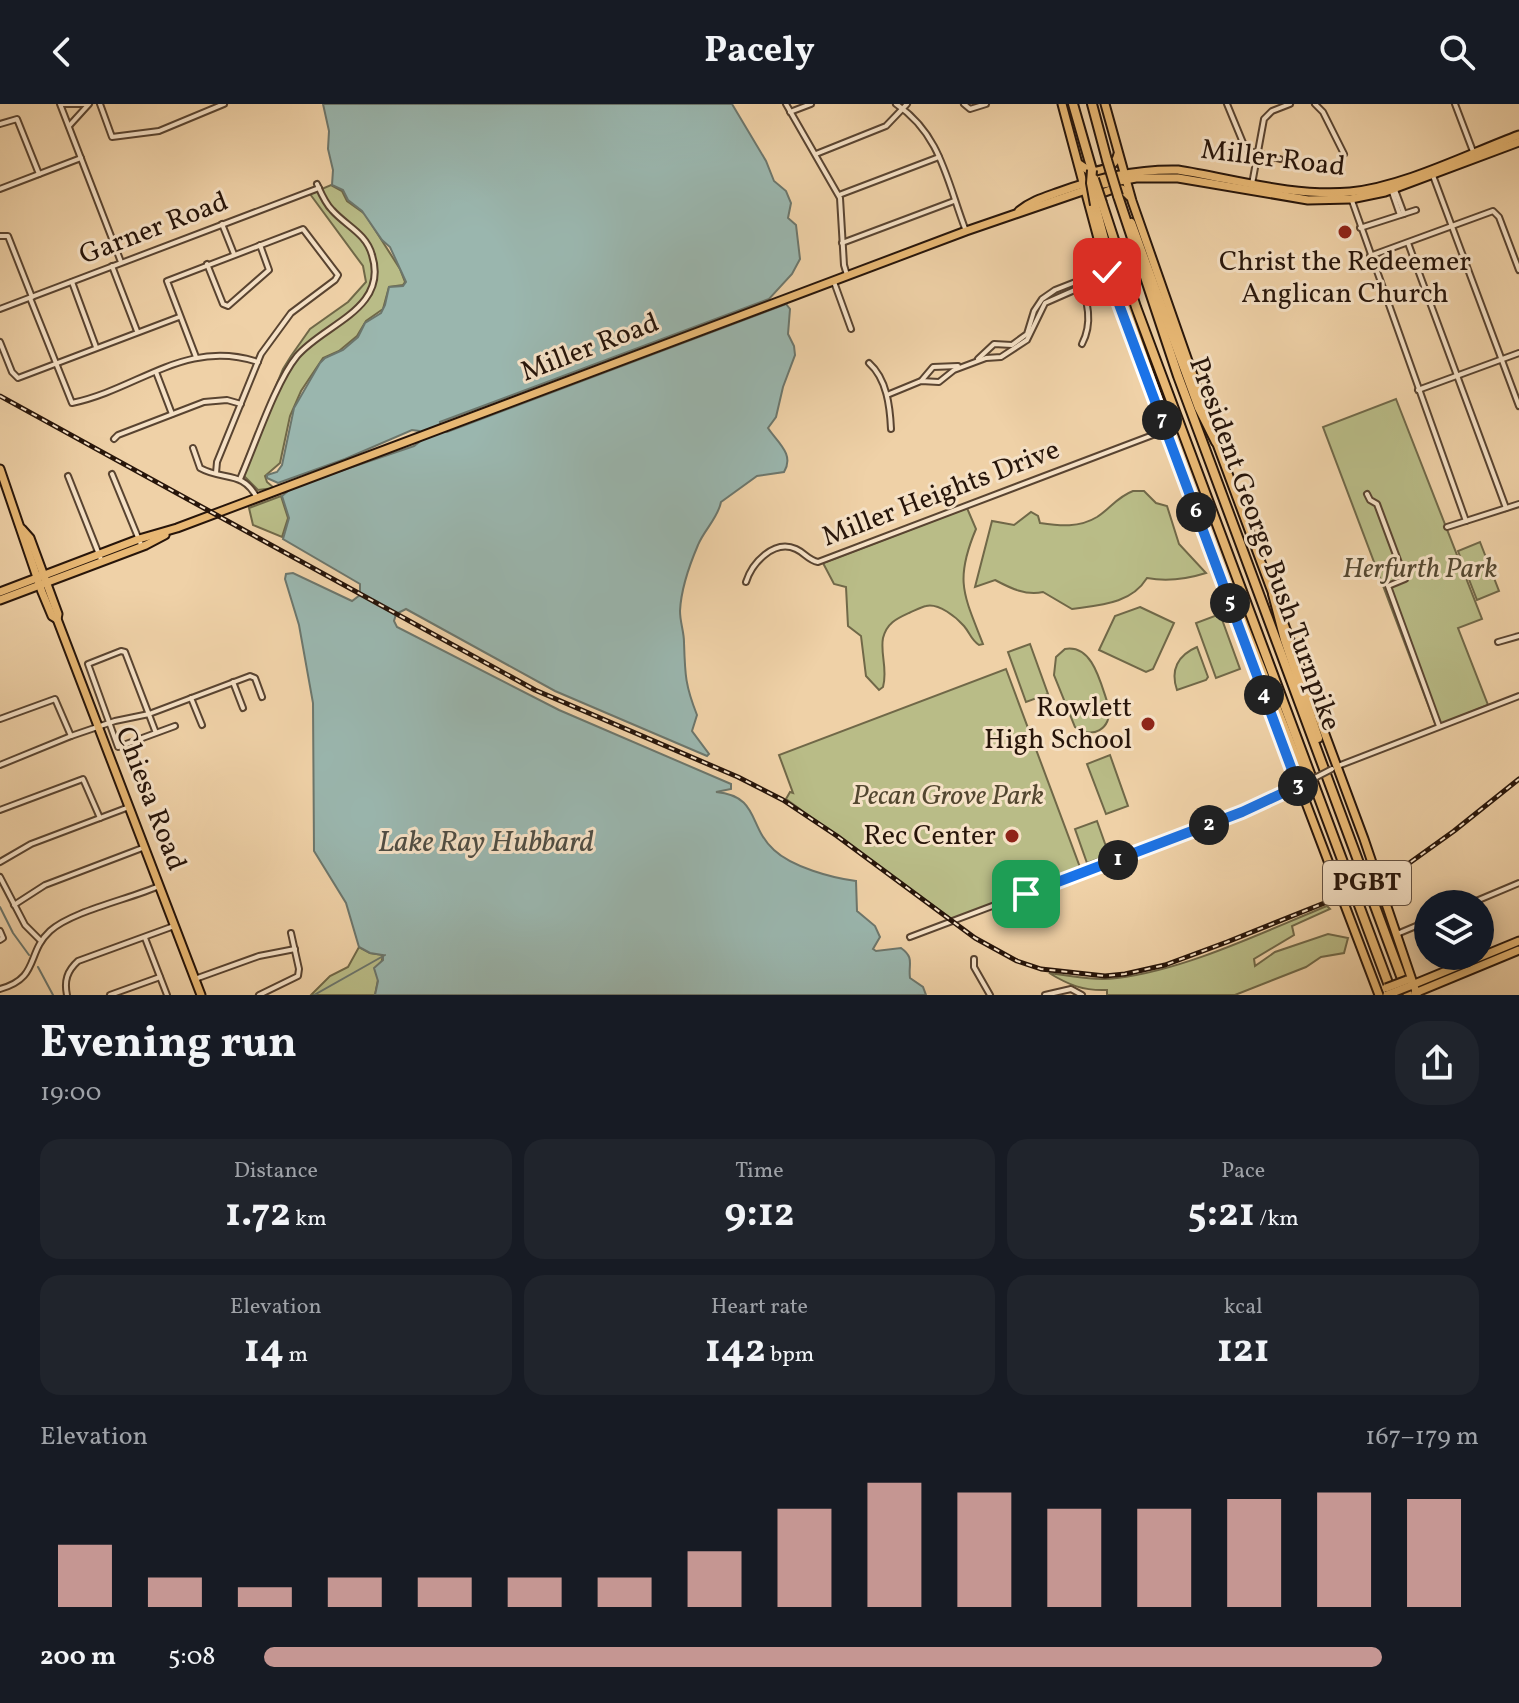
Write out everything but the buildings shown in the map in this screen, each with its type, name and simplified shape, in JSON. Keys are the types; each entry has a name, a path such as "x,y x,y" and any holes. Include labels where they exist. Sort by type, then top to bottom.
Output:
{"highway":[{"name":"President George Bush Turnpike","path":"1073,104 1091,168 1096,206 1388,993"},
{"name":"President George Bush Turnpike","path":"1092,104 1118,196 1178,376 1331,769 1411,988"},
{"path":"1118,196 1139,240 1199,408 1216,442"},
{"path":"1096,206 1112,269 1168,426 1170,442"},
{"path":"1219,574 1238,610 1318,810 1325,819"},
{"path":"1273,594 1325,761 1331,769"}],"main road":[{"path":"1062,104 1084,187 1096,206"},
{"path":"1105,104 1132,201 1273,594"},
{"name":"Miller Road","path":"0,600 42,580 177,528 833,280 1019,211 1030,211 1084,187 1125,176 1178,178 1351,195 1392,189 1519,135"},
{"name":"Miller Road","path":"1474,155 1519,142"},
{"path":"1077,162 1086,172 1107,169 1116,162 1118,152"},
{"name":"Miller Road","path":"1351,195 1431,172"},
{"path":"1132,201 1122,189 1093,196 1107,272 1379,995"},
{"name":"Chiesa Road","path":"0,469 22,529 23,541 42,580 52,616 57,619 100,727 201,995"},
{"name":"Miller Road","path":"0,592 42,580"},
{"path":"1331,769 1364,839 1411,988"},
{"path":"1411,988 1519,941"},
{"path":"1494,956 1498,950"},
{"path":"1494,960 1519,950"},
{"path":"1374,982 1388,993 1466,970"}],"street":[{"path":"88,104 60,104 121,262"},
{"path":"69,126 88,104"},
{"path":"100,104 112,137 159,131 224,104"},
{"path":"786,104 839,195 847,275"},
{"path":"790,112 811,104"},
{"path":"896,104 905,106 927,131 966,231"},
{"path":"964,104 974,109 986,104"},
{"path":"1227,104 1246,150 1280,159"},
{"path":"1251,186 1264,119 1272,111 1290,104"},
{"path":"1315,104 1323,112 1344,154"},
{"path":"1455,104 1474,155"},
{"path":"815,154 880,129 892,122 905,106"},
{"path":"0,124 15,118 39,174"},
{"path":"839,195 939,157"},
{"path":"0,189 81,158"},
{"path":"1431,172 1519,406"},
{"name":"Garner Road","path":"0,309 318,186 329,207 358,231 370,249 374,269 372,288 359,308 315,339 295,359 283,379 240,479"},
{"path":"1392,189 1402,215"},
{"path":"1351,195 1360,228 1466,521"},
{"path":"842,243 954,201"},
{"path":"1360,228 1416,210"},
{"path":"1370,256 1497,212 1519,270"},
{"path":"222,224 234,254"},
{"path":"196,357 167,281 303,229 338,275 291,313 258,362 217,462 216,473"},
{"path":"0,236 8,236 72,403 196,357 236,355 258,362"},
{"path":"1408,243 1506,508"},
{"path":"207,264 223,304 228,306 269,270 260,245"},
{"path":"112,266 137,332"},
{"path":"887,395 921,381 939,382 954,370 981,357 994,344 1012,345 1031,332 1034,311 1042,299 1079,280 1107,272"},
{"path":"921,381 933,367 955,367 1001,357 1027,340 1045,303 1102,278 1107,272"},
{"path":"833,280 851,329"},
{"path":"1079,280 1087,303 1088,327 1082,344"},
{"path":"72,282 97,347"},
{"path":"0,342 12,372 18,378 179,317"},
{"path":"1418,390 1519,353"},
{"path":"869,363 875,368 887,395 891,429"},
{"path":"156,372 172,414"},
{"path":"114,439 215,399 241,404"},
{"name":"Miller Heights Drive","path":"746,582 760,560 774,549 784,546 794,548 813,562 818,562 1166,430"},
{"path":"193,448 200,468 240,479 247,483 257,498"},
{"path":"112,474 140,543"},
{"path":"68,476 100,558"},
{"path":"1367,494 1377,504 1405,579 1388,586 1439,726"},
{"path":"1447,527 1519,504"},
{"path":"1498,642 1519,636"},
{"path":"156,733 125,652 90,662 88,666 118,747 156,733 175,726"},
{"path":"0,765 71,736 149,714 233,682 253,677 262,697"},
{"path":"233,682 243,708"},
{"path":"910,937 1242,812 1331,769 1519,696"},
{"path":"191,698 202,725"},
{"path":"0,719 55,699 71,736"},
{"path":"0,810 83,779 100,818"},
{"path":"1,861 31,844 129,807"},
{"path":"14,905 45,885 145,847"},
{"path":"0,877 28,930 42,941"},
{"path":"1494,894 1519,883"},
{"path":"0,989 16,984 25,976 42,941 63,923 159,886"},
{"path":"67,995 66,981 71,968 78,961 174,926"},
{"path":"1396,934 1414,927"},
{"path":"0,931 2,939"},
{"path":"259,995 298,976 291,933"},
{"path":"145,937 167,995"},
{"path":"195,979 259,956 295,949"},
{"path":"974,959 974,967 990,995"},
{"path":"110,995 160,977"},
{"path":"1045,995 1071,989 1082,995"}],"green space":[{"path":"331,185 342,191 347,201 365,214 405,282 389,287 383,309 366,321 357,336 339,351 323,358 301,391 290,416 280,463 265,476 274,488 258,490 240,472 283,369 310,329 348,302 366,282 363,266 310,194"},
{"name":"Herfurth Park","path":"1396,399 1482,619 1458,628 1488,705 1436,726 1323,427"},
{"path":"1133,491 1144,491 1156,503 1167,506 1179,544 1206,573 1177,579 1147,578 1124,598 1072,609 1043,592 1024,592 995,580 975,587 992,521 1014,525 1031,512 1038,516 1040,523 1076,525 1097,517"},
{"path":"281,496 288,518 282,537 253,525 249,508"},
{"path":"967,508 976,529 965,562 964,588 983,644 976,643 964,626 947,612 931,606 920,608 896,620 885,633 882,644 884,680 879,690 866,676 861,636 848,626 846,587 834,584 823,563"},
{"path":"1480,542 1499,591 1477,600 1458,551"},
{"path":"1140,607 1174,623 1153,669 1146,672 1099,650 1115,616"},
{"path":"1220,614 1240,669 1216,678 1196,623"},
{"path":"1030,644 1048,694 1026,702 1008,652"},
{"path":"1197,647 1208,677 1177,690 1174,676 1177,664 1185,654"},
{"path":"1065,649 1083,653 1095,668 1109,707 1107,721 1100,730 1088,732 1075,727 1054,675 1056,657"},
{"name":"Pecan Grove Park","path":"1006,669 1081,870 953,920 786,799 790,792 793,793 779,755"},
{"path":"1110,755 1128,806 1106,814 1087,764"},
{"path":"1097,821 1109,855 1087,863 1075,829"},
{"path":"1327,906 1330,909 1292,926 1294,935 1254,959 1255,966 1275,952 1328,934 1348,938 1344,953 1321,957 1306,967 1235,995 1107,995 1107,990 1076,986 1049,973 1100,979 1143,974 1224,949"},
{"path":"359,947 383,955 375,995 311,995 330,976 348,967"}],"water":[{"name":"Lake Ray Hubbard","path":"323,104 732,104 766,161 774,181 786,191 791,203 788,218 796,225 800,259 792,274 769,299 440,422 442,431 447,432 786,304 790,309 788,334 795,355 776,417 768,428 784,448 787,466 784,472 757,476 721,502 698,545 682,594 680,615 686,679 697,715 692,731 709,754 707,756 555,691 406,609 396,614 394,621 397,627 559,710 731,784 731,789 716,792 730,795 747,806 774,850 791,862 813,871 856,881 857,911 875,926 880,937 873,949 901,948 909,958 910,978 923,987 926,995 375,995 378,981 374,968 383,960 383,955 359,947 346,903 314,851 313,703 299,625 285,579 286,574 293,573 352,601 360,595 360,584 283,539 289,518 282,496 293,487 414,446 423,439 419,431 412,430 278,483 267,478 282,465 294,408 320,363 343,350 358,337 365,323 381,313 389,287 403,286 406,282 390,247 362,211 348,200 343,190 332,185 329,131"}],"waterway":[{"path":"0,907 29,955"},
{"path":"314,995 385,955"},
{"path":"38,967 53,995"}],"railway":[{"path":"0,396 535,690 738,777 783,800 975,938 1017,961 1041,969 1105,976 1125,974 1165,965 1227,942 1401,869 1519,779"}],"place":[{"name":"Christ the Redeemer Anglican Church","path":"1345,232"},
{"name":"Rowlett High School","path":"1148,724"},
{"name":"Rec Center","path":"1012,836"}],"route":[{"path":"1026,894 1242,812 1298,786 1107,272"}]}
